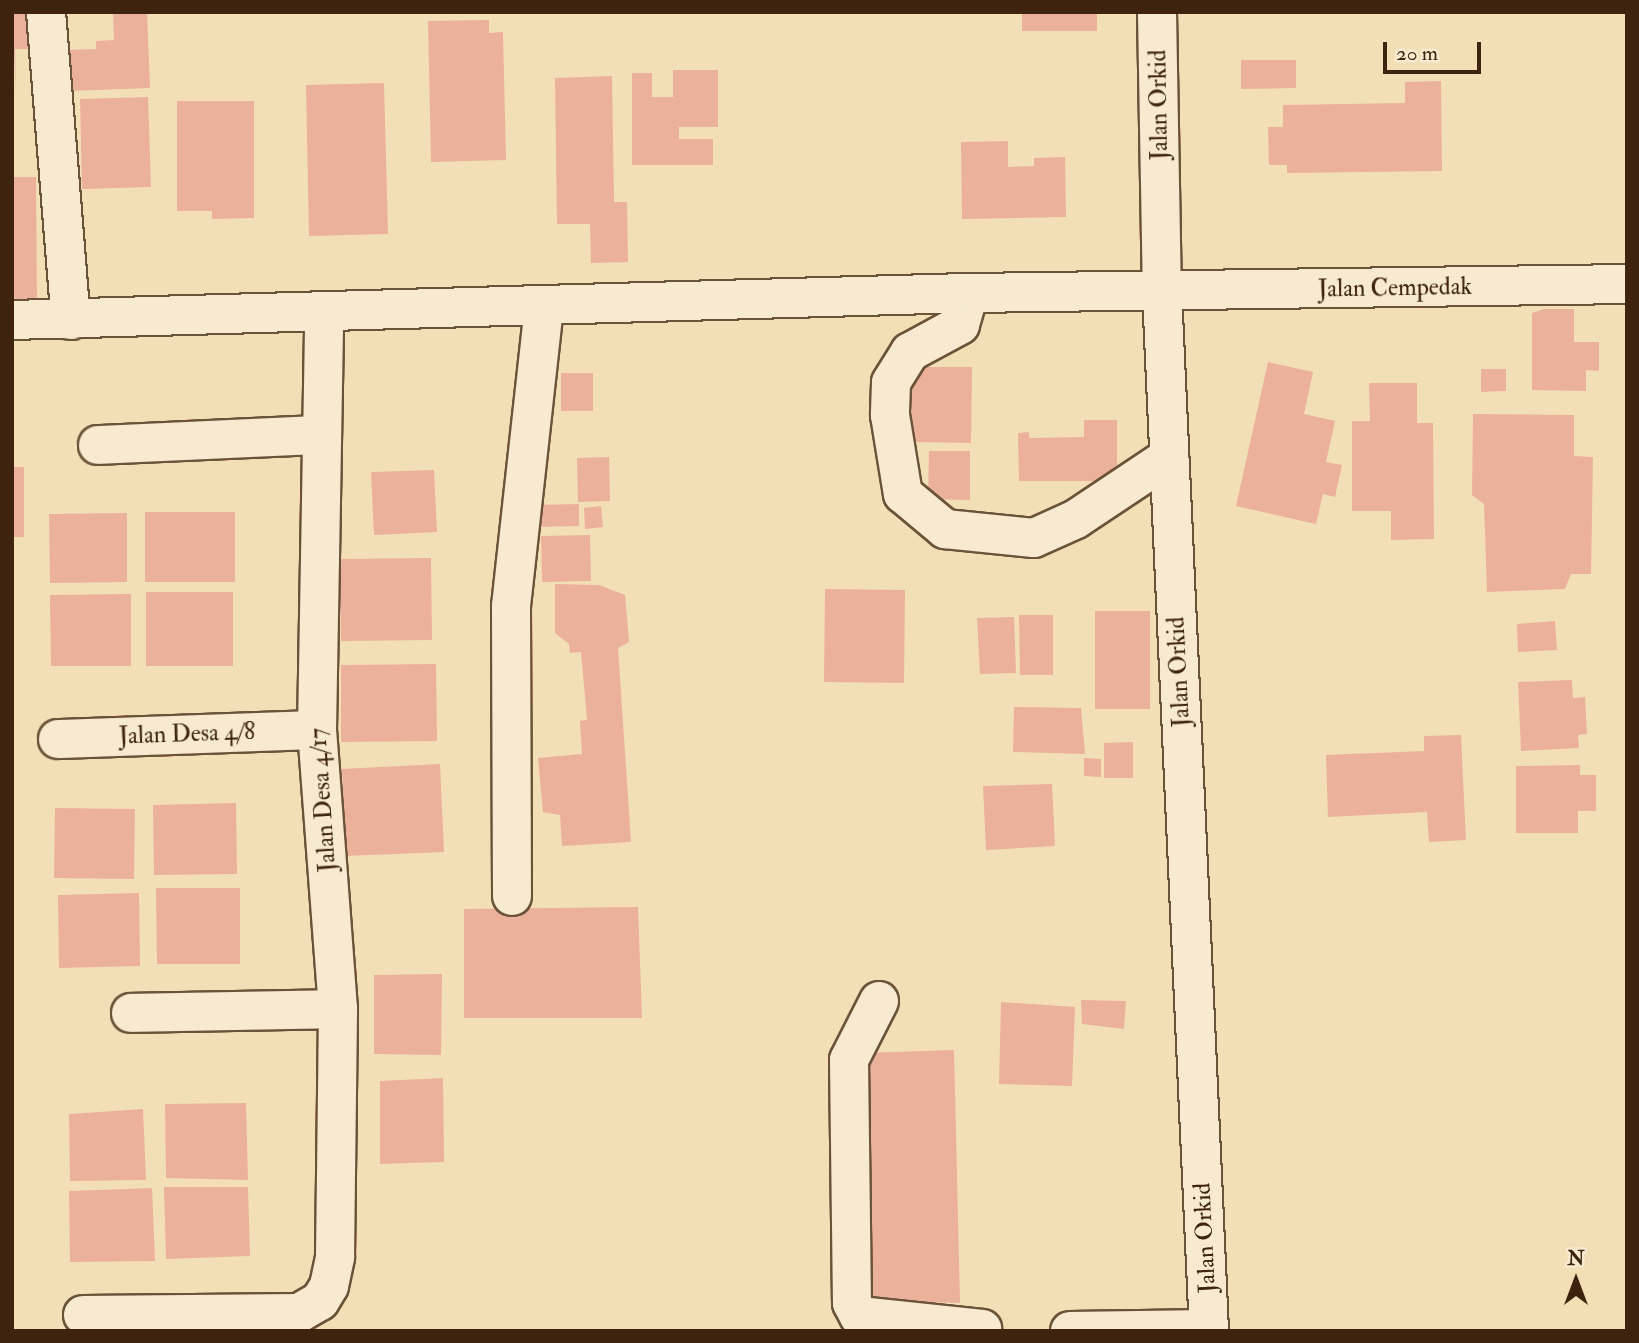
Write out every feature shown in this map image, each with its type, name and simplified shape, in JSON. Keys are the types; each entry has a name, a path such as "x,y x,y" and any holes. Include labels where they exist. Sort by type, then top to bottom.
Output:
{"street":[{"path":"46,12 71,320"},
{"name":"Jalan Orkid","path":"1157,12 1162,292 1209,1330"},
{"path":"969,293 960,325 910,352 891,383 890,415 902,494 945,529 1034,538 1076,519 1170,457"},
{"name":"Jalan Cempedak","path":"12,320 324,314 969,293 1625,294"},
{"path":"512,896 511,606 544,306"},
{"name":"Jalan Desa 4/17","path":"83,1315 299,1312 320,1301 329,1286 335,1257 338,1009 317,730 324,314"},
{"path":"98,446 320,435"},
{"name":"Jalan Desa 4/8","path":"58,739 317,730"},
{"path":"879,1001 849,1060 852,1303 859,1316 992,1330"},
{"path":"131,1013 338,1009"},
{"path":"1070,1331 1209,1330"}],"building":[{"path":"12,12 32,12 32,49 15,49 16,92"},
{"path":"113,12 147,12 150,88 70,91 68,50 96,49 96,41 114,40"},
{"path":"1022,12 1097,12 1097,31 1022,31"},
{"path":"489,20 489,33 503,32 506,160 431,162 428,21"},
{"path":"1241,60 1296,60 1296,88 1241,89"},
{"path":"673,70 718,70 718,127 679,127 679,139 713,139 713,165 632,165 632,73 652,73 652,97 673,97"},
{"path":"612,76 614,202 627,202 628,262 591,263 590,224 557,224 555,78"},
{"path":"1441,81 1442,171 1287,173 1287,165 1269,165 1268,127 1283,127 1283,105 1405,103 1405,82"},
{"path":"384,83 388,234 309,236 306,85"},
{"path":"148,97 151,187 82,189 80,99"},
{"path":"177,101 254,101 254,218 212,219 212,211 177,211"},
{"path":"1008,141 1008,167 1034,166 1034,158 1065,157 1066,217 962,219 961,142"},
{"path":"12,177 36,177 37,303 12,303"},
{"path":"1544,309 1574,309 1574,342 1599,342 1599,371 1586,370 1586,391 1532,390 1532,313"},
{"path":"1268,362 1313,372 1304,414 1335,421 1326,462 1342,465 1335,497 1323,494 1316,524 1236,506"},
{"path":"911,367 972,367 971,443 911,442"},
{"path":"1481,369 1506,369 1506,391 1481,392"},
{"path":"561,373 593,373 593,411 561,411"},
{"path":"1369,383 1417,383 1417,423 1433,423 1434,539 1391,540 1391,511 1352,511 1352,421 1370,421"},
{"path":"1473,414 1574,415 1574,456 1593,457 1591,574 1571,574 1565,589 1487,592 1484,504 1472,495"},
{"path":"1084,420 1117,420 1117,481 1019,481 1018,433 1029,432 1029,438 1084,437"},
{"path":"929,451 970,451 970,500 928,499"},
{"path":"609,457 610,501 578,502 577,458"},
{"path":"12,467 24,467 24,537 12,537"},
{"path":"434,470 437,532 374,535 371,472"},
{"path":"579,504 579,526 532,527 532,505"},
{"path":"601,506 603,527 585,529 584,508"},
{"path":"145,512 235,512 235,582 145,582"},
{"path":"127,513 127,582 50,583 49,514"},
{"path":"590,535 591,581 542,582 541,536"},
{"path":"431,558 432,640 341,641 340,559"},
{"path":"555,584 599,585 625,595 629,642 618,648 631,842 562,846 560,815 543,812 538,758 582,754 580,721 587,720 581,652 570,653 569,644 555,633"},
{"path":"825,589 905,590 904,683 824,682"},
{"path":"146,592 233,592 233,666 146,666"},
{"path":"131,594 131,666 51,666 50,595"},
{"path":"1095,611 1150,611 1150,709 1095,709"},
{"path":"1019,615 1053,615 1053,675 1020,675"},
{"path":"1014,617 1016,673 980,674 977,618"},
{"path":"1555,621 1557,650 1518,652 1517,624"},
{"path":"436,664 437,741 341,742 341,665"},
{"path":"1572,680 1573,698 1585,697 1587,734 1578,735 1579,748 1521,751 1518,682"},
{"path":"1014,707 1081,708 1085,754 1013,752"},
{"path":"1461,735 1466,840 1429,842 1427,812 1328,817 1326,755 1424,751 1424,736"},
{"path":"1133,742 1133,778 1104,778 1104,743"},
{"path":"1084,758 1101,759 1101,777 1084,776"},
{"path":"440,764 444,852 345,856 342,769"},
{"path":"1580,765 1580,775 1596,775 1596,811 1578,811 1578,833 1516,833 1516,766"},
{"path":"1052,784 1055,846 986,850 983,786"},
{"path":"236,803 237,874 154,875 153,805"},
{"path":"55,808 135,809 134,879 54,878"},
{"path":"156,888 240,888 240,964 157,964"},
{"path":"139,893 140,966 59,968 58,895"},
{"path":"638,907 642,1018 464,1018 464,909"},
{"path":"442,974 441,1055 374,1054 374,975"},
{"path":"1081,1000 1126,1001 1124,1029 1082,1024"},
{"path":"1001,1002 1075,1007 1072,1086 999,1084"},
{"path":"954,1050 960,1303 869,1301 865,1053"},
{"path":"443,1078 444,1162 380,1164 380,1081"},
{"path":"246,1103 248,1180 166,1178 165,1104"},
{"path":"143,1109 146,1180 70,1181 69,1114"},
{"path":"164,1187 248,1187 250,1256 166,1259"},
{"path":"152,1188 155,1261 70,1262 69,1191"}]}
